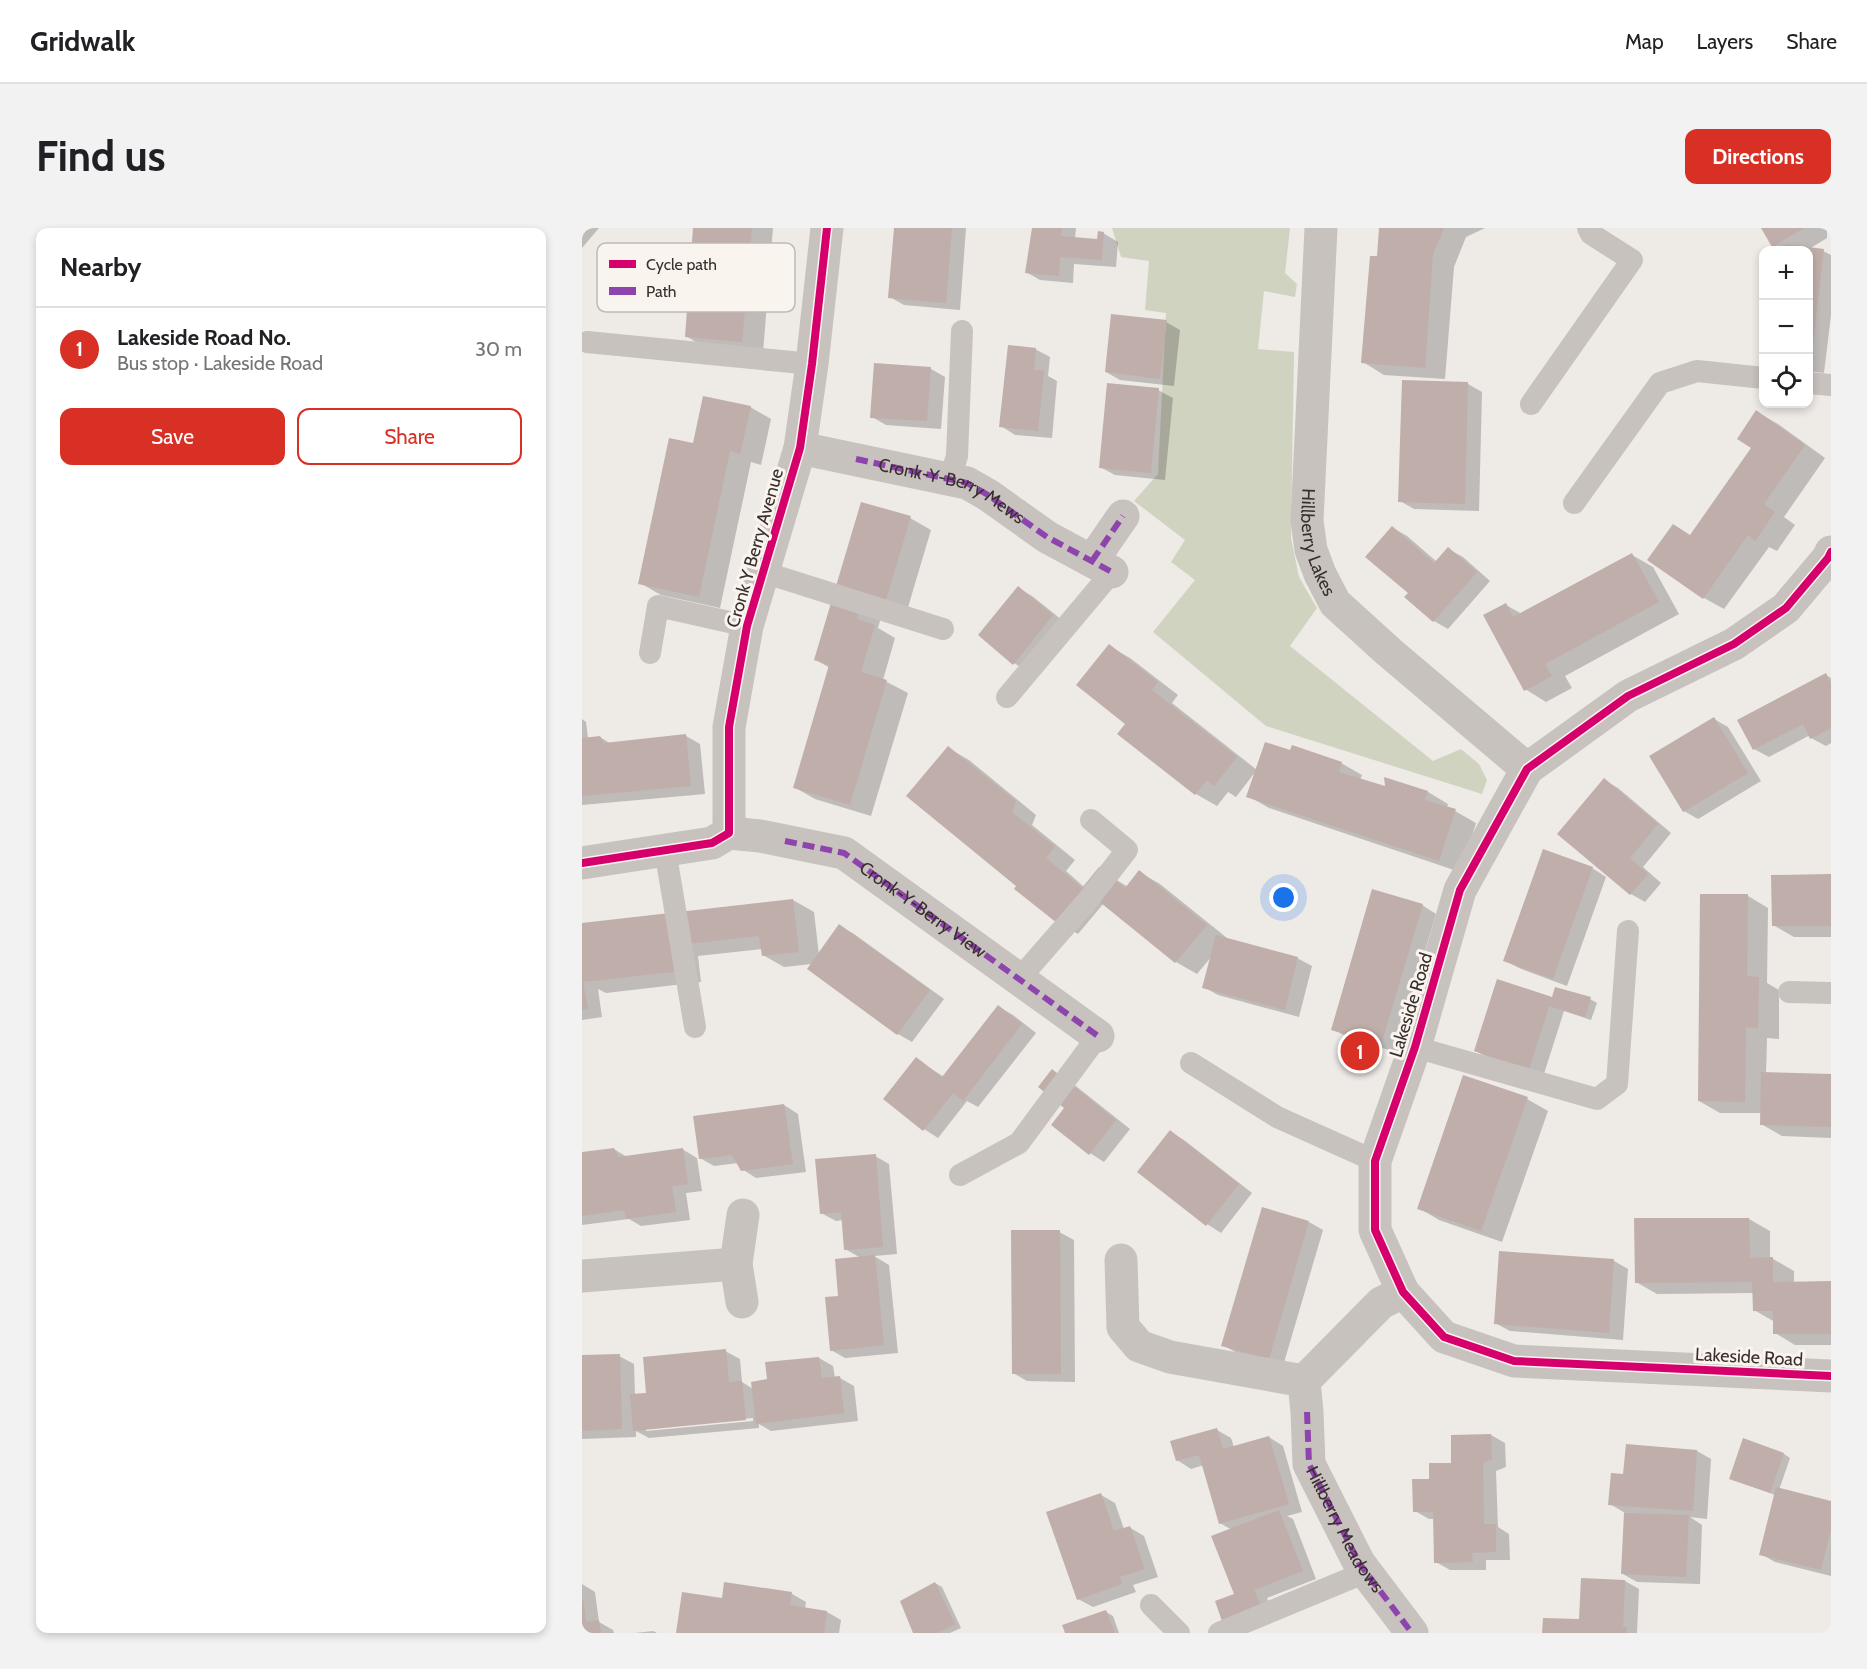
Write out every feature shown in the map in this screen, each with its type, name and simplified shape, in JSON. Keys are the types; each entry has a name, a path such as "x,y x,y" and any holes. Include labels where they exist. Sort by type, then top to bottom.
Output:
{"street":[{"name":"Cronk Y Berry Avenue","path":"729,833 729,727 747,627 800,448 827,228"},
{"name":"Hillberry Lakes","path":"1321,228 1307,521 1311,550 1320,574 1335,603 1527,769"},
{"name":"Cronk-Y-Berry Mews","path":"800,448 967,483 988,495 1047,537 1102,566"},
{"path":"1102,566 1123,516"},
{"name":"Lakeside Road","path":"1830,556 1786,608 1734,644 1628,696 1527,769 1460,890 1415,1047 1375,1161 1375,1230 1403,1292 1444,1337 1514,1361 1831,1376"},
{"path":"582,863 712,843 729,833"},
{"name":"Cronk-Y-Berry View","path":"729,833 760,836 844,853 1098,1036"},
{"path":"742,1302 736,1264 743,1215"},
{"path":"1121,1260 1123,1327 1138,1346 1170,1357 1304,1381 1381,1303 1403,1292"},
{"path":"582,1276 736,1264"},
{"name":"Hillberry Meadows","path":"1304,1381 1309,1464 1359,1563 1412,1633"}],"lane":[{"path":"1532,404 1632,260 1590,234 1588,228"},
{"path":"950,479 957,456 962,331"},
{"path":"587,342 812,364"},
{"path":"1575,503 1660,383 1697,371 1759,377"},
{"path":"1813,383 1831,385"},
{"path":"1007,697 1102,566"},
{"path":"763,572 943,629"},
{"path":"650,653 658,606 747,627"},
{"path":"1019,979 1088,900 1127,850 1091,819"},
{"path":"665,850 695,1027"},
{"path":"1415,1047 1597,1099 1617,1084 1628,931"},
{"path":"1789,992 1831,993"},
{"path":"960,1175 1018,1143 1098,1036"},
{"path":"1191,1063 1277,1117 1375,1161"},
{"path":"1219,1633 1366,1572"},
{"path":"1151,1605 1179,1633"}],"green space":[{"path":"1112,228 1290,228 1285,273 1297,284 1295,297 1264,291 1258,349 1294,352 1291,538 1299,577 1317,608 1290,646 1433,761 1461,749 1479,764 1487,780 1482,794 1266,726 1153,632 1195,580 1171,562 1185,540 1134,501 1158,474 1166,313 1145,310 1149,261 1121,257"}],"building":[{"path":"693,228 752,228 751,243 692,243"},
{"path":"894,228 952,228 946,303 888,298"},
{"path":"1032,228 1062,228 1061,236 1097,239 1098,231 1104,232 1102,260 1060,257 1059,276 1025,273"},
{"path":"1379,228 1444,228 1433,254 1425,368 1361,363 1370,256 1377,256"},
{"path":"1761,228 1804,228 1774,246 1771,246"},
{"path":"1813,248 1824,249 1813,343"},
{"path":"687,312 745,312 742,342 685,337"},
{"path":"1111,314 1167,320 1160,379 1105,372"},
{"path":"1008,345 1036,348 1034,370 1044,371 1038,431 999,427"},
{"path":"874,363 931,367 927,421 870,418"},
{"path":"1402,380 1468,382 1465,504 1398,502"},
{"path":"1107,383 1159,388 1151,473 1099,468"},
{"path":"703,396 751,406 740,454 730,451 699,597 638,584 669,438 693,443"},
{"path":"1756,410 1805,445 1764,504 1775,512 1755,541 1748,535 1703,599 1647,560 1673,524 1690,535 1751,448 1737,439"},
{"path":"861,502 911,516 885,603 863,596 857,619 875,625 861,672 887,680 850,805 793,788 829,665 814,660"},
{"path":"1392,526 1434,563 1448,547 1477,572 1433,622 1404,597 1408,593 1365,557"},
{"path":"1632,553 1659,602 1545,664 1552,676 1524,691 1483,615 1506,603 1513,617"},
{"path":"1018,586 1053,615 1013,665 978,635"},
{"path":"1109,644 1158,682 1152,690 1237,757 1214,786 1207,780 1195,795 1117,734 1125,724 1076,685"},
{"path":"1826,673 1831,684 1831,728 1810,739 1803,724 1753,750 1737,720"},
{"path":"1714,717 1748,773 1683,812 1649,756"},
{"path":"686,734 691,786 582,796 582,738 600,736 604,743"},
{"path":"1265,742 1290,750 1292,745 1342,762 1339,772 1385,786 1384,777 1428,791 1425,800 1456,809 1439,861 1246,797"},
{"path":"948,746 1016,801 1012,812 1055,847 1046,858 1082,888 1099,867 1125,888 1139,870 1207,925 1175,963 1085,890 1057,923 1014,889 1016,886 906,796"},
{"path":"1604,778 1658,824 1630,858 1648,874 1630,895 1557,834"},
{"path":"1543,849 1593,867 1553,979 1503,961"},
{"path":"1831,874 1831,926 1772,926 1771,875"},
{"path":"1372,889 1423,904 1381,1045 1331,1030"},
{"path":"1700,894 1748,894 1747,976 1759,977 1758,1028 1746,1027 1745,1102 1698,1101"},
{"path":"793,899 799,952 762,956 759,936 678,945 681,971 583,982 588,1009 582,1010 582,923"},
{"path":"839,924 930,990 897,1035 807,969"},
{"path":"1216,935 1298,957 1285,1010 1202,988"},
{"path":"1497,979 1552,997 1555,987 1591,997 1585,1017 1549,1006 1529,1070 1474,1051"},
{"path":"998,1005 1022,1024 963,1101 953,1093 923,1131 883,1099 916,1057 942,1077"},
{"path":"1052,1069 1116,1120 1089,1155 1051,1125 1064,1108 1038,1087"},
{"path":"1761,1072 1831,1074 1831,1127 1760,1125"},
{"path":"1463,1075 1528,1097 1481,1231 1417,1209"},
{"path":"784,1104 793,1164 741,1171 732,1155 699,1159 693,1116"},
{"path":"1170,1130 1239,1184 1206,1226 1137,1172"},
{"path":"614,1148 618,1157 683,1148 688,1184 672,1186 676,1212 626,1219 624,1210 582,1216 582,1152"},
{"path":"876,1154 883,1247 844,1250 841,1212 820,1214 815,1159"},
{"path":"1262,1207 1309,1221 1269,1359 1221,1346"},
{"path":"1634,1218 1749,1218 1750,1258 1773,1257 1773,1282 1831,1281 1831,1334 1773,1334 1773,1311 1753,1311 1752,1282 1635,1283"},
{"path":"1011,1230 1060,1230 1061,1374 1012,1374"},
{"path":"1499,1251 1614,1259 1609,1333 1494,1324"},
{"path":"875,1255 884,1345 830,1351 825,1297 838,1296 835,1259"},
{"path":"726,1349 729,1382 742,1381 746,1420 633,1431 630,1394 646,1393 643,1357"},
{"path":"620,1354 622,1429 582,1431 582,1355"},
{"path":"819,1357 822,1378 840,1376 844,1413 756,1424 751,1382 767,1379 765,1362"},
{"path":"1217,1428 1223,1449 1269,1436 1289,1504 1219,1524 1199,1455 1176,1461 1170,1441"},
{"path":"1491,1434 1492,1459 1483,1463 1484,1524 1496,1524 1496,1552 1472,1553 1473,1562 1434,1563 1433,1512 1413,1512 1412,1479 1429,1479 1429,1463 1451,1463 1451,1435"},
{"path":"1743,1438 1784,1453 1770,1493 1729,1479"},
{"path":"1626,1444 1697,1450 1693,1511 1608,1505 1611,1473 1623,1474"},
{"path":"1776,1487 1831,1501 1831,1528 1821,1570 1759,1555"},
{"path":"1101,1493 1114,1531 1130,1526 1145,1569 1120,1577 1122,1584 1077,1600 1046,1512"},
{"path":"1279,1510 1303,1571 1254,1590 1262,1609 1223,1624 1215,1601 1234,1594 1211,1536"},
{"path":"1624,1513 1689,1515 1686,1577 1621,1574"},
{"path":"1581,1578 1625,1580 1623,1627 1627,1627 1626,1633 1542,1633 1543,1618 1579,1619"},
{"path":"724,1582 792,1592 790,1605 827,1611 824,1633 676,1633 682,1592 722,1598"},
{"path":"935,1582 955,1624 937,1633 913,1633 900,1601"},
{"path":"582,1599 586,1622 599,1620 601,1633 582,1633"},
{"path":"1106,1610 1115,1633 1065,1633 1062,1625"}],"marked path":[{"path":"856,459 967,483 988,495 1047,537 1112,572"},
{"path":"1092,561 1123,516"},
{"path":"785,841 844,853 1098,1036"},
{"path":"1307,1412 1309,1464 1359,1563 1412,1633"}],"cycle path":[{"path":"582,863 712,843 729,833 729,727 747,626 800,448 827,228"},
{"path":"1831,552 1786,608 1734,644 1628,696 1527,769 1460,890 1415,1047 1375,1161 1375,1230 1403,1292 1444,1337 1514,1361 1831,1376"}],"place":[{"name":"Lakeside Road No.","path":"1360,1051"}]}
